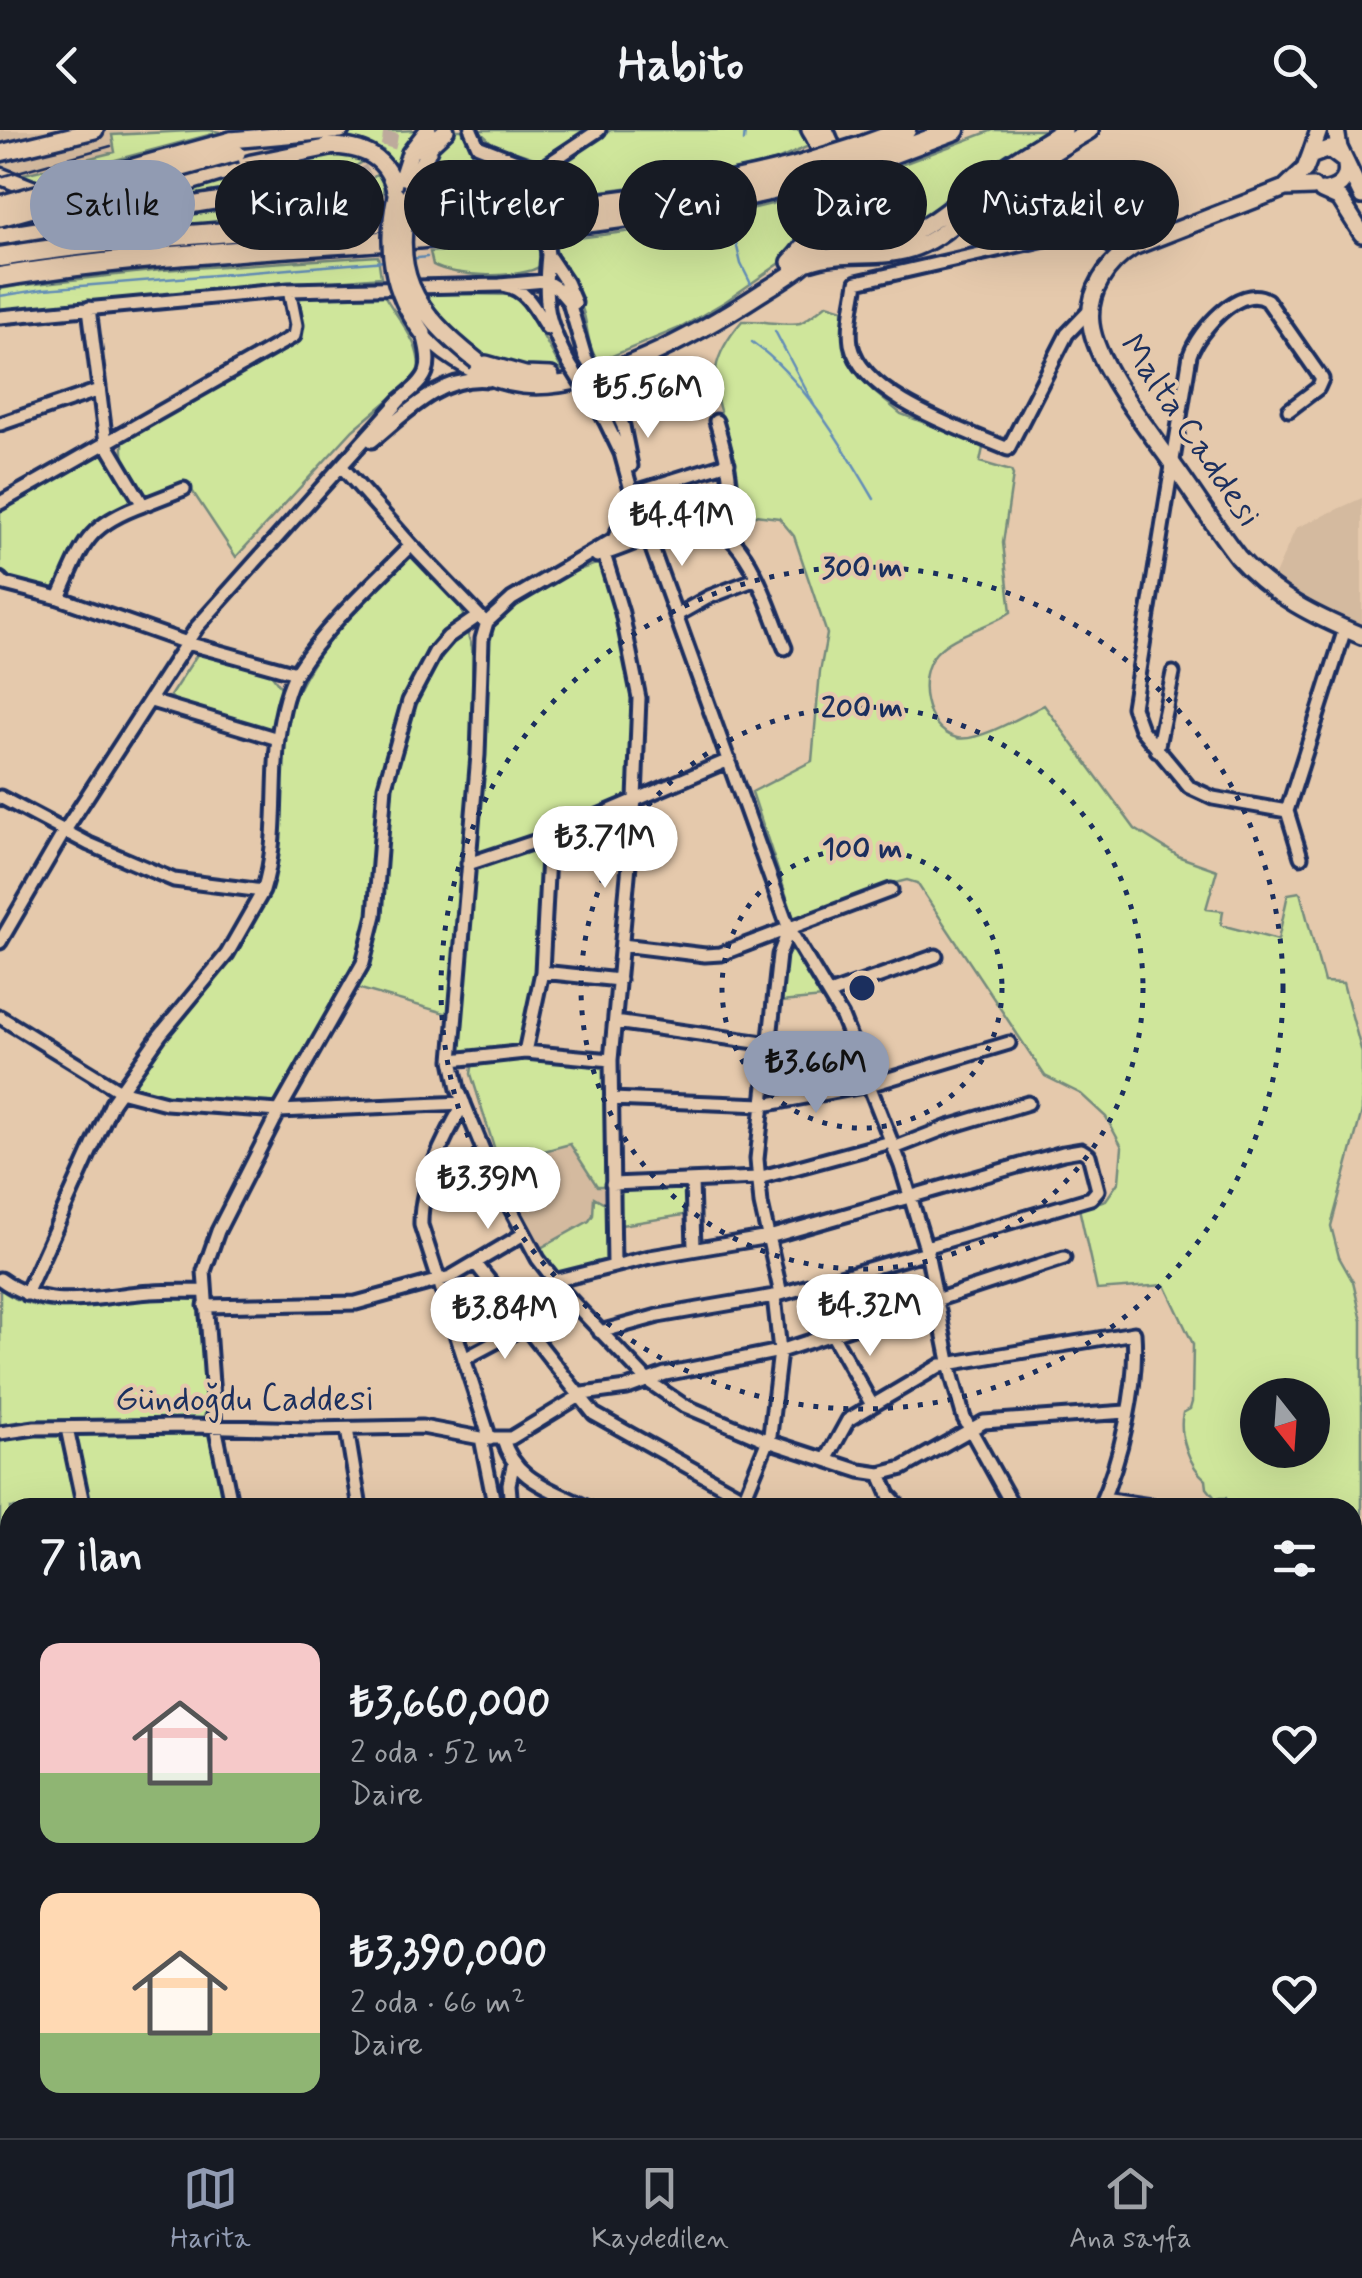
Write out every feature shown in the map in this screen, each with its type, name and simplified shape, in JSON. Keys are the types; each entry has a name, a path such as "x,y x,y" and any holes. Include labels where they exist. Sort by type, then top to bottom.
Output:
{"highway":[{"path":"865,155 906,130"},
{"path":"848,160 955,130"},
{"path":"0,257 139,240 572,206 777,178"},
{"path":"0,277 144,259 576,224 710,205 777,182"}],"main road":[{"path":"0,153 95,130"},
{"path":"428,130 410,153 396,195 389,237 391,265 404,305 439,349 462,364 505,382 548,385 595,376 672,344 760,294 817,250"},
{"path":"446,130 431,144 412,187 403,228 403,251 422,310 478,361 525,374 595,376"},
{"path":"760,294 800,252 813,234 821,211 824,166 810,130"},
{"path":"825,130 837,160"},
{"path":"927,225 1000,170 1064,130"},
{"path":"801,265 834,255 887,254 916,248 1006,182 1090,130"},
{"path":"1319,130 1308,162 1320,189 1340,199 1362,234"},
{"path":"1336,130 1339,148 1362,196"},
{"path":"0,204 234,146 338,138 379,159 389,171 396,195"},
{"path":"0,176 76,206 102,209 338,138"},
{"path":"0,218 234,146"},
{"path":"1285,188 1308,162 1329,149 1346,161"},
{"path":"1123,253 1285,188 1320,189 1344,181 1346,161"},
{"path":"0,236 215,201"},
{"name":"Malta Caddesi","path":"1123,253 1100,280 1090,310 1095,342 1104,362 1230,547 1263,582 1288,601 1362,636"}],"street":[{"path":"470,130 478,146 514,160"},
{"path":"554,160 600,130"},
{"path":"1090,310 1067,334 1008,449 904,404 872,374 852,346 858,282 1076,232 1100,239 1123,253"},
{"path":"547,250 544,297 548,322 621,453 642,523 789,929 829,994 869,1085 911,1194 949,1363 969,1429 1008,1498"},
{"path":"548,255 573,296 578,336"},
{"path":"0,317 289,290 545,281 569,302 585,357 612,401 626,436 632,494 612,540"},
{"path":"500,285 515,287 525,294 561,348"},
{"path":"0,503 294,336 296,325 289,290"},
{"path":"1288,811 1196,792 1157,750 1138,723 1133,707 1193,345 1231,304 1247,295 1262,296 1271,304 1322,379 1318,388 1289,410"},
{"path":"89,308 106,444 143,505"},
{"path":"0,942 64,832 187,643 262,552 428,372 430,358 424,333"},
{"path":"342,467 442,388 474,378 505,382"},
{"path":"0,424 99,390"},
{"path":"716,421 728,463 730,501 718,529"},
{"path":"632,494 728,463"},
{"path":"342,467 482,620 478,755 452,1060 464,1104 522,1235 554,1281 648,1381 683,1405 768,1441 880,1474 916,1462 969,1429 991,1421 1126,1412"},
{"path":"59,598 94,531 107,520 184,490"},
{"path":"230,1498 215,1426 204,1270 218,1231 279,1111 363,963 378,892 385,786 409,701 435,652 448,637 642,523"},
{"path":"572,562 689,526 718,529 743,552 785,648"},
{"path":"26,1294 120,1091 226,954 262,891 272,849 278,739 296,673 348,609 411,545"},
{"path":"604,554 622,613 639,698 636,800 611,1060 614,1265"},
{"path":"677,615 732,586 756,579"},
{"path":"0,580 187,643 296,673"},
{"path":"1301,858 1288,811 1345,629"},
{"path":"1157,750 1173,673"},
{"path":"151,701 278,739"},
{"path":"468,864 549,838 729,760"},
{"path":"0,798 64,832 174,880 262,891"},
{"path":"525,1052 542,972 549,838"},
{"path":"622,945 714,955 891,890"},
{"path":"744,1498 768,1441 780,1352 778,1295 758,1178 780,955 789,929"},
{"path":"829,994 936,956"},
{"path":"542,972 619,980"},
{"path":"0,1017 120,1091 166,1103 279,1111 464,1104"},
{"path":"616,1022 770,1044"},
{"path":"611,1099 763,1105 869,1085 1009,1043"},
{"path":"452,1060 525,1052 611,1060"},
{"path":"612,1184 758,1178 892,1145 1028,1103"},
{"path":"464,1104 440,1150 422,1211 422,1231 491,1438 494,1498"},
{"path":"554,1281 694,1248 768,1237 1076,1150 1086,1152 1091,1161 1098,1190 1091,1198 778,1295 658,1316 600,1332"},
{"path":"692,1182 694,1248"},
{"path":"206,1306 343,1305 438,1282 522,1235"},
{"path":"491,1438 520,1434 577,1396 627,1388 672,1372 780,1352 1064,1258"},
{"path":"476,1264 577,1396 600,1419 735,1498"},
{"path":"0,1279 26,1294 48,1300 203,1292"},
{"path":"464,1359 524,1326"},
{"path":"826,1460 844,1424 872,1404 949,1363 1134,1333 1135,1366 1102,1498"},
{"path":"832,1334 872,1404"},
{"name":"Gündoğdu Caddesi","path":"0,1433 67,1428 422,1426 491,1438"},
{"path":"67,1428 82,1498"},
{"path":"347,1428 358,1498"},
{"path":"491,1438 524,1474 569,1498"},
{"path":"510,1498 514,1466"},
{"path":"880,1474 892,1498"}],"shaded area":[{"path":"0,130 203,130 81,160 30,160 30,173 0,180"},
{"path":"1362,498 1362,627 1316,607 1273,579 1296,528"},
{"path":"605,1066 609,1254 539,1249 515,1205 484,1124 472,1067"}],"green space":[{"path":"416,130 396,168 383,150 353,139 233,148 281,136"},
{"path":"453,130 464,130 469,145 476,151 501,160 431,160"},
{"path":"478,130 587,130 545,160 494,145"},
{"path":"611,130 799,130 809,146 757,165 757,160 619,160 619,189 599,191 599,160 563,160"},
{"path":"993,130 1049,130 1001,160 947,160 947,199 927,213 927,160 914,160"},
{"path":"220,132 115,160 82,160 115,152 112,135"},
{"path":"335,149 370,158 366,160 281,160"},
{"path":"215,176 215,194 195,198 195,182"},
{"path":"777,203 777,250 794,250 789,257 682,327 598,362 579,299 556,250 599,250 599,235 619,233 619,250 757,250 757,207"},
{"path":"215,204 215,225 195,226 195,208"},
{"path":"30,213 30,225 0,230 0,221"},
{"path":"30,233 30,240 0,244 0,238"},
{"path":"541,250 542,265 520,273 471,274 433,265 430,252"},
{"path":"378,256 381,277 0,311 0,289 17,286 161,270"},
{"path":"383,293 413,342 418,375 353,430 236,557 187,483 146,498 125,463 124,438 298,341 303,325 298,298"},
{"path":"422,293 515,295 525,304 562,370 518,366 480,353 449,328"},
{"path":"827,304 843,309 844,352 873,391 901,414 975,442 983,448 980,462 1013,475 1003,543 1011,612 936,653 925,688 930,714 937,725 957,738 966,738 1001,727 1044,705 1135,829 1180,857 1217,870 1206,909 1223,911 1221,925 1278,940 1288,894 1300,892 1324,982 1343,983 1362,1053 1362,1111 1331,1226 1339,1257 1353,1282 1362,1321 1362,1498 1215,1498 1207,1488 1206,1480 1190,1458 1182,1430 1183,1413 1192,1402 1193,1344 1165,1285 1097,1290 1079,1208 1106,1200 1119,1181 1122,1147 1106,1117 1081,1094 1045,1076 917,883 907,880 891,884 795,922 752,792 812,761 827,634 794,536 779,518 747,514 715,380 723,349 742,321 800,323"},
{"path":"106,452 132,497 130,503 88,531 55,588 6,579 0,573 0,511"},
{"path":"407,555 413,555 461,607 464,620 429,654 404,700 382,773 370,913 360,961 279,1101 227,1105 135,1089 134,1081 240,945 267,894 277,855 284,735 301,684 350,616"},
{"path":"602,562 615,601 635,699 633,797 539,835 477,854 485,754 485,664 492,630 509,607 533,590"},
{"path":"467,632 472,647 473,745 448,1014 357,988 379,922 388,805 402,740 435,665 448,647"},
{"path":"200,650 271,674 283,690 273,731 178,703 170,696"},
{"path":"535,849 544,856 538,972 522,1048 457,1054 474,870"},
{"path":"790,951 795,952 824,998 780,1002 784,961"},
{"path":"530,1056 605,1066 608,1186 597,1186 570,1144 499,1163 472,1067 482,1061"},
{"path":"688,1187 690,1214 621,1225 619,1197 624,1189"},
{"path":"594,1197 608,1205 609,1254 604,1263 558,1277 539,1249 589,1221"},
{"path":"0,1289 19,1300 59,1308 144,1298 197,1300 208,1405 203,1420 45,1422 0,1428"},
{"path":"73,1434 211,1434 224,1498 87,1498"},
{"path":"63,1435 78,1498 0,1498 0,1441"}],"waterway":[{"path":"744,141 745,130"},
{"path":"738,250 751,284"},
{"path":"409,259 427,257"},
{"path":"0,296 386,261"},
{"path":"775,331 814,405"},
{"path":"752,342 804,393 874,499"}],"tunnel":[{"path":"382,160 391,130"}],"tram line":[{"path":"0,177 111,146"}]}
